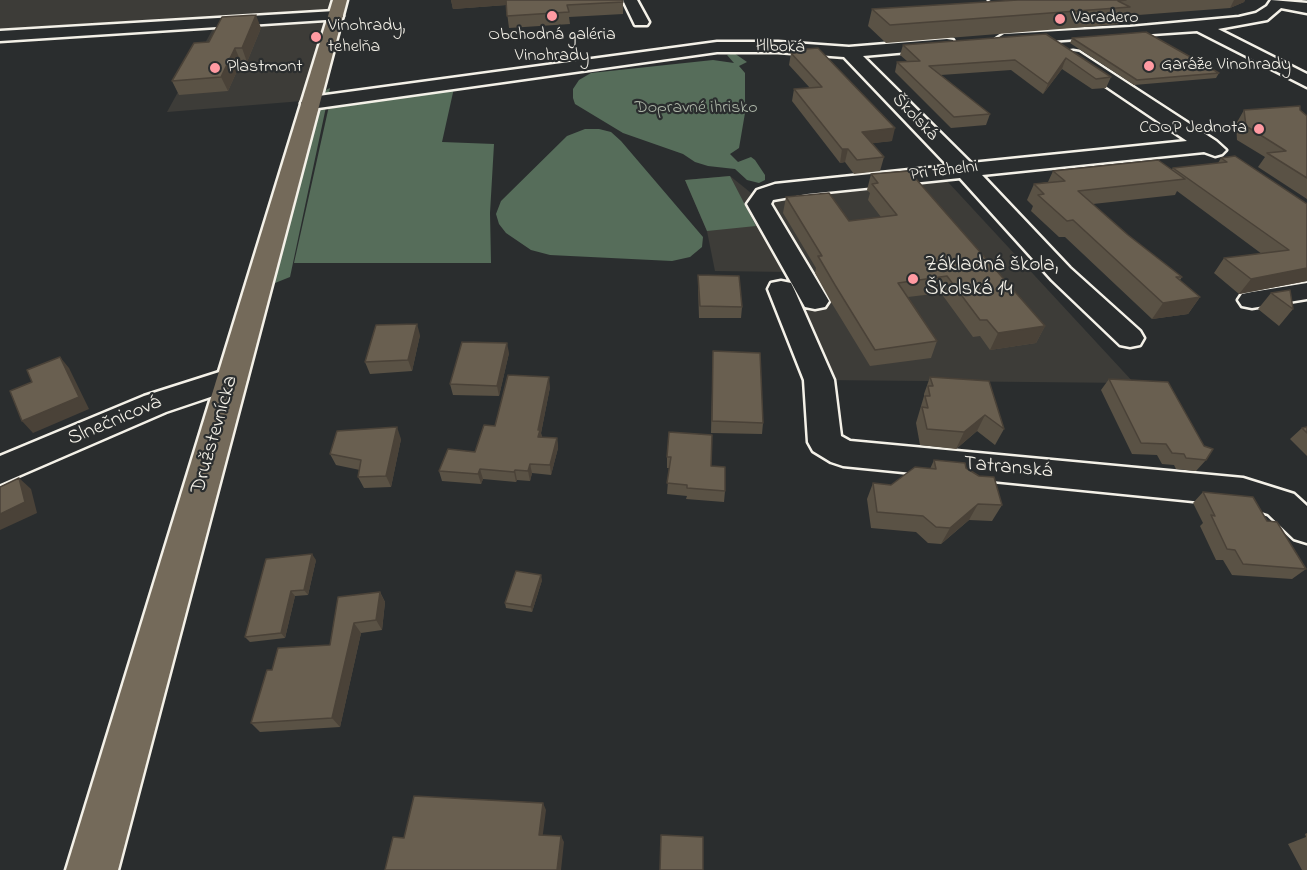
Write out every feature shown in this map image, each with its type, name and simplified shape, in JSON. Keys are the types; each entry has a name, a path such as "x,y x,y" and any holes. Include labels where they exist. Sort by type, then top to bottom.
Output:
{"main road":[{"name":"Družstevnícka","path":"92,870 338,8"}],"street":[{"path":"630,0 641,22"},
{"path":"996,0 1069,3"},
{"path":"986,41 1117,28 1163,29 1239,22 1261,17 1278,2 1307,8"},
{"path":"0,36 338,8"},
{"path":"1200,26 1307,81"},
{"path":"1117,28 1137,43 1160,46"},
{"path":"1163,29 1191,42"},
{"path":"1044,36 1236,164"},
{"name":"Hlboká","path":"311,103 717,47 778,47 849,52 963,43"},
{"name":"Školská","path":"849,52 1061,274 1130,338"},
{"name":"Pri tehelni","path":"815,301 759,204 765,195 774,191 1209,145"},
{"name":"Tatranská","path":"781,290 819,380 825,442 843,453 1243,492 1281,504 1307,528"},
{"path":"1252,300 1307,291"},
{"name":"Slnečnicová","path":"0,471 156,404 232,379"}],"shaded area":[{"path":"0,0 333,0 302,101 167,112 215,25 0,41"},
{"name":"Základná škola, Školská 14","path":"730,176 761,201 947,181 1134,383 824,380 786,287 791,272 715,271 707,231 685,180"}],"green space":[{"name":"Dopravné ihrisko","path":"734,53 747,62 739,66 745,73 745,113 739,148 730,154 738,162 751,157 755,160 765,175 765,180 759,183 747,180 735,169 695,162 683,154 623,133 575,104 573,98 573,89 579,80 591,73 713,60 734,63 727,55"},
{"path":"330,88 290,277 245,295 302,101"},
{"path":"454,88 442,142 494,144 490,213 491,263 294,263 329,106"},
{"path":"585,129 611,132 621,141 703,237 702,247 690,257 672,261 550,255 531,250 506,233 499,224 496,214 501,201 567,136"},
{"path":"730,176 756,226 707,231 685,180"}],"building":[{"path":"506,0 622,0 623,2 567,5 569,12 507,16"},
{"path":"1018,0 1126,0 1118,1 1130,7 890,25 872,9"},
{"path":"256,15 242,48 235,48 221,77 172,81 194,43 209,42 222,17"},
{"path":"1146,32 1219,73 1137,80 1072,38"},
{"path":"1046,34 1111,77 1096,79 1066,58 1048,84 1015,60 929,66 990,114 954,117 897,62 920,61 903,45"},
{"path":"818,48 895,128 862,132 884,157 857,160 848,149 842,149 794,89 822,87 791,53 796,53 793,50"},
{"path":"1300,106 1300,110 1307,116 1307,178 1267,153 1286,151 1246,126 1244,110"},
{"path":"1235,156 1307,204 1307,268 1251,279 1224,258 1289,250 1173,168 1227,162 1221,158"},
{"path":"1158,160 1185,179 1078,191 1128,235 1182,277 1176,277 1200,297 1163,303 1073,220 1067,221 1038,195 1044,194 1034,184 1065,181 1053,171"},
{"path":"909,171 1045,326 998,333 987,320 980,320 947,276 898,283 937,341 875,350 818,256 822,256 786,197 829,193 849,221 897,215 872,184 878,183 871,174"},
{"path":"698,275 739,276 742,307 700,306"},
{"path":"1290,290 1293,309 1271,293"},
{"path":"417,324 408,360 365,362 376,325"},
{"path":"462,342 507,343 497,386 450,384"},
{"path":"713,351 760,353 763,423 712,421"},
{"path":"60,357 79,397 22,421 10,391 32,382 27,370"},
{"path":"508,375 549,377 538,437 557,438 550,465 530,464 528,471 515,470 514,472 480,469 478,474 439,471 448,449 475,452 484,425 495,426"},
{"path":"930,377 989,381 1004,429 985,415 964,432 927,429 922,407 928,408 925,396 930,396 928,386 933,386"},
{"path":"1109,379 1168,382 1204,446 1213,449 1206,460 1186,458 1184,454 1172,453 1166,444 1141,443"},
{"path":"397,427 386,476 358,477 361,460 330,454 337,431"},
{"path":"669,432 712,435 711,466 725,467 725,491 687,488 687,485 667,483 671,457 667,457"},
{"path":"934,460 965,463 966,468 979,476 994,477 1002,505 978,504 950,528 936,527 923,516 877,512 873,483 891,485 915,467 936,469"},
{"path":"19,478 25,502 0,514 0,487"},
{"path":"1203,492 1253,497 1267,521 1277,522 1306,569 1243,564 1235,550 1227,549"},
{"path":"312,554 304,590 291,591 281,633 245,637 266,559"},
{"path":"516,571 541,575 531,607 505,603"},
{"path":"380,592 376,620 354,623 332,718 251,723 267,670 272,670 278,648 330,645 338,597"},
{"path":"414,796 543,803 539,835 561,836 557,870 385,870 393,837 404,838"},
{"path":"661,835 703,837 703,870 660,870"}],"place":[{"name":"Obchodná galéria Vinohrady","path":"552,16"},
{"name":"Varadero","path":"1060,19"},
{"name":"Vinohrady, tehelňa","path":"316,37"},
{"name":"Garáže Vinohrady","path":"1149,66"},
{"name":"Plastmont","path":"215,68"},
{"name":"COOP Jednota","path":"1259,129"},
{"name":"Základná škola, Školská 14","path":"913,279"}]}
